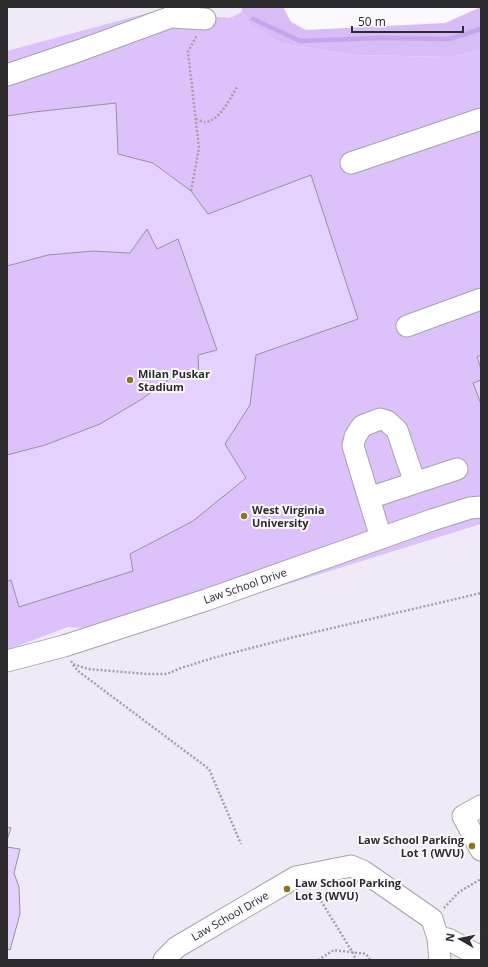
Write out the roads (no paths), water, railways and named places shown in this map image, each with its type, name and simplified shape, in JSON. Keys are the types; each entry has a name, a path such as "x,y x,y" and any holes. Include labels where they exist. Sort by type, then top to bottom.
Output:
{"street":[{"path":"7,75 171,17 205,19"},
{"path":"351,163 481,119"},
{"path":"407,326 481,299"},
{"path":"381,538 353,446 355,438 362,426 380,419 388,421 397,430 415,483"},
{"path":"369,498 457,469"},
{"name":"Law School Drive","path":"7,661 69,655 206,600 381,538 470,508 481,507"},
{"path":"481,806 463,816 481,850"},
{"name":"Law School Drive","path":"164,960 177,946 296,877 351,866 363,871 423,911 435,928"},
{"path":"435,928 448,939 475,954 481,955"},
{"path":"435,928 440,960"}],"waterway":[{"path":"253,19 300,41 379,38 449,39 481,29"}],"place":[{"name":"Milan Puskar Stadium","path":"130,380"},
{"name":"West Virginia University","path":"244,516"},
{"name":"Law School Parking Lot 1 (WVU)","path":"472,846"},
{"name":"Law School Parking Lot 3 (WVU)","path":"287,889"}]}
